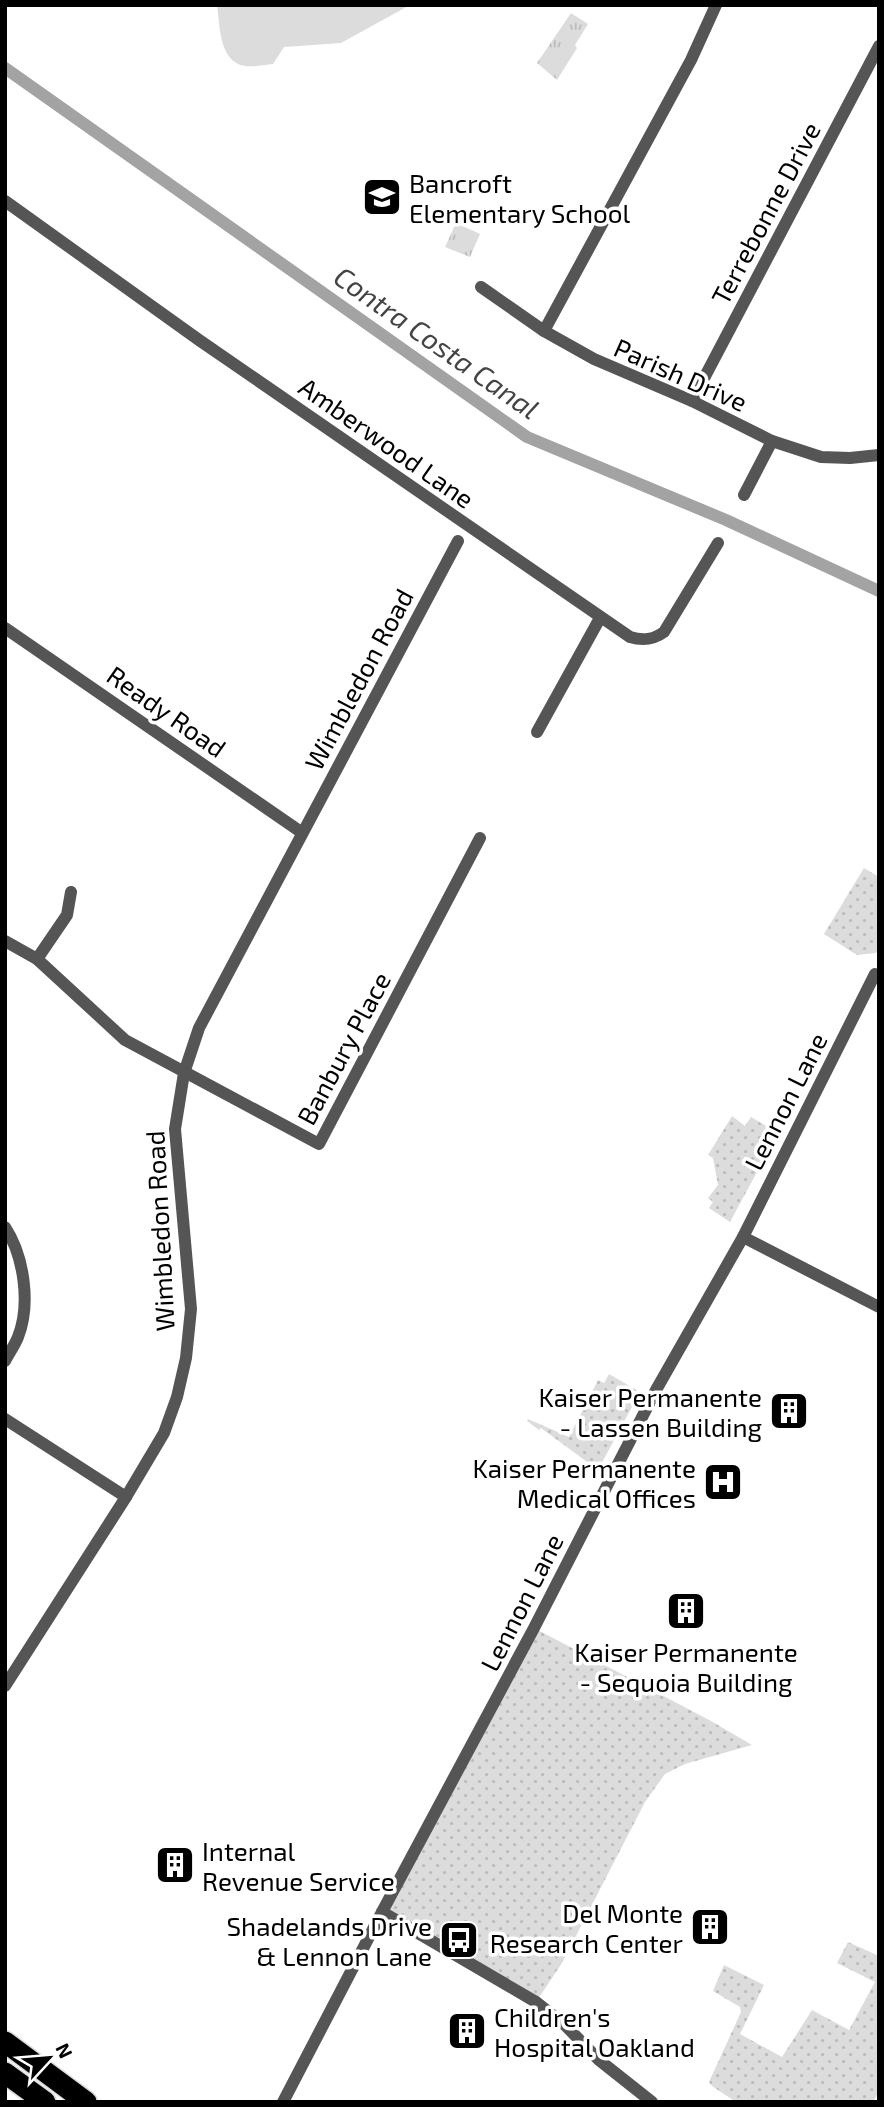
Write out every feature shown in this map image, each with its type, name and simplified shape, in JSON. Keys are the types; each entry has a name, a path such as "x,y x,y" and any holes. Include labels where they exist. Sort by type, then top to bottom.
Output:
{"highway":[{"path":"5,2042 86,2102"},
{"path":"5,2073 45,2102"}],"street":[{"path":"544,331 691,60 716,5"},
{"name":"Terrebonne Drive","path":"692,401 879,46"},
{"name":"Amberwood Lane","path":"5,201 199,340 630,637 641,640 659,636 670,624 718,543"},
{"name":"Parish Drive","path":"481,288 544,331 594,359 692,401 772,441 821,457 879,455"},
{"path":"744,495 772,441"},
{"name":"Wimbledon Road","path":"5,1686 126,1497 164,1433 177,1397 186,1358 191,1309 175,1129 184,1073 199,1028 458,541"},
{"path":"537,732 600,618"},
{"name":"Ready Road","path":"5,628 301,832"},
{"name":"Banbury Place","path":"184,1073 318,1144 480,838"},
{"path":"37,959 67,915 71,892"},
{"path":"5,942 37,959 125,1040 184,1073"},
{"name":"Lennon Lane","path":"284,2102 538,1621 656,1390 743,1237 875,974"},
{"path":"5,1227 20,1258 25,1294 19,1335 5,1361"},
{"path":"743,1237 879,1307"},
{"path":"5,1419 126,1497"},
{"path":"382,1912 536,2002 565,2025 600,2060 652,2102"}],"green space":[{"path":"217,5 410,5 341,43 284,47 273,64 245,66 230,58 222,42"},
{"path":"571,13 588,24 557,80 537,63"},
{"path":"456,223 480,234 470,257 445,247"},
{"path":"864,868 879,877 879,948 876,953 857,955 824,934"},
{"path":"732,1116 745,1126 751,1117 778,1133 730,1222 709,1208 713,1202 708,1198 718,1185 713,1158 708,1155"},
{"path":"609,1374 640,1392 598,1470 541,1428 539,1430 527,1421 528,1419 569,1437 598,1380 604,1383"},
{"path":"534,1628 752,1745 685,1764 665,1774 645,1802 562,1963 536,2002 382,1912"},
{"path":"848,1942 879,1956 879,2091 873,2102 736,2102 712,2086 709,2082 741,2012 740,2007 713,1991 724,1965 764,1985 740,2034 782,2057 812,2010 849,2030 875,1982 837,1963"}],"waterway":[{"name":"Contra Costa Canal","path":"5,68 527,437 726,520 879,591"}],"place":[{"name":"Bancroft Elementary School","path":"382,197"},
{"name":"Kaiser Permanente - Lassen Building","path":"789,1411"},
{"name":"Kaiser Permanente Medical Offices","path":"723,1482"},
{"name":"Kaiser Permanente - Sequoia Building","path":"686,1611"},
{"name":"Internal Revenue Service","path":"175,1865"},
{"name":"Del Monte Research Center","path":"710,1927"},
{"name":"Shadelands Drive & Lennon Lane","path":"459,1940"},
{"name":"Children's Hospital Oakland","path":"467,2031"}]}
